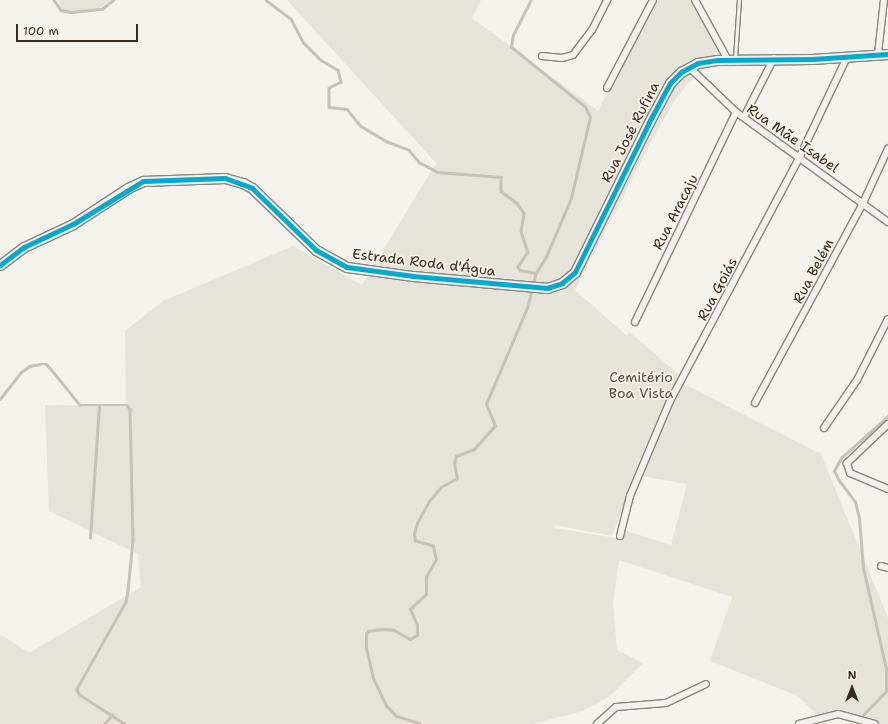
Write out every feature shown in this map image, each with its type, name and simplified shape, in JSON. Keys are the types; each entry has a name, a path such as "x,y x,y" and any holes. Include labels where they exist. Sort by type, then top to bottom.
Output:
{"street":[{"path":"542,56 562,58 573,55 592,30 607,0"},
{"path":"607,88 653,0"},
{"path":"695,0 731,59"},
{"path":"878,54 884,0"},
{"name":"Rua José Rufina","path":"562,283 575,272 583,259 670,83 689,68 709,61 731,59 847,57 888,54"},
{"name":"Rua Goiás","path":"620,536 630,496 670,401 800,156 847,57"},
{"path":"744,117 774,58"},
{"name":"Rua Mãe Isabel","path":"689,68 736,112 800,156 888,222"},
{"name":"Rua Aracaju","path":"635,322 736,112"},
{"name":"Rua Belém","path":"755,403 863,203 888,149"},
{"name":"Estrada Roda d'Água","path":"0,265 24,247 73,224 128,188 142,181 225,178 243,183 252,188 316,250 347,267 535,289 562,283"},
{"path":"824,428 857,380 887,322"},
{"path":"888,424 847,463 850,473 888,489"},
{"path":"881,566 888,568"},
{"path":"597,724 616,707 666,703 706,684"},
{"path":"799,724 835,714 852,716 875,724"}],"lane":[{"path":"731,59 740,0"}],"green space":[{"path":"59,0 112,0 95,11 62,14"},
{"name":"Cemitério Boa Vista","path":"287,0 481,0 472,18 598,111 652,0 694,0 701,9 716,50 713,61 687,84 675,100 651,142 575,290 627,336 629,332 681,376 643,456 612,536 555,525 554,528 616,538 620,529 671,545 687,484 641,476 680,382 821,454 888,618 888,724 874,724 850,716 817,715 798,696 710,661 732,597 619,560 613,604 617,650 643,663 610,696 583,711 532,724 0,724 0,634 29,653 141,587 138,554 49,511 45,405 126,406 125,331 163,301 293,246 362,285 436,163"}],"waterway":[{"path":"54,0 61,10 71,12 102,9 113,0"},
{"path":"266,0 291,19 304,43 321,60 338,70 341,82 329,88 329,107 347,109 361,126 386,141 409,150 419,162 438,172 501,177 501,191 517,203 524,213 521,231 528,252 518,267 520,270 536,273"},
{"path":"420,724 396,716 386,706 373,678 366,647 366,634 368,631 383,629 394,630 410,639 417,635 417,625 410,609 426,594 426,577 436,560 433,546 415,541 414,534 417,523 429,501 441,487 457,478 454,463 456,456 474,449 495,426 486,404 527,308 536,273 546,257 571,198 590,117 585,107 511,47 513,35 531,0"},
{"path":"0,399 21,372 30,366 46,364 80,405 127,405 130,409 133,540 126,602 77,689 79,694 125,724"},
{"path":"90,538 99,406"},
{"path":"863,715 886,691 886,669 863,568 859,518 855,502 839,481 834,471 841,458 888,416"},
{"path":"104,724 112,715"}],"transit line":[{"path":"0,265 24,247 73,224 143,181 225,178 252,188 316,250 347,267 413,276 547,288 562,283 575,272 649,122 670,83 681,72 698,63 718,60 812,59 888,54"}]}
